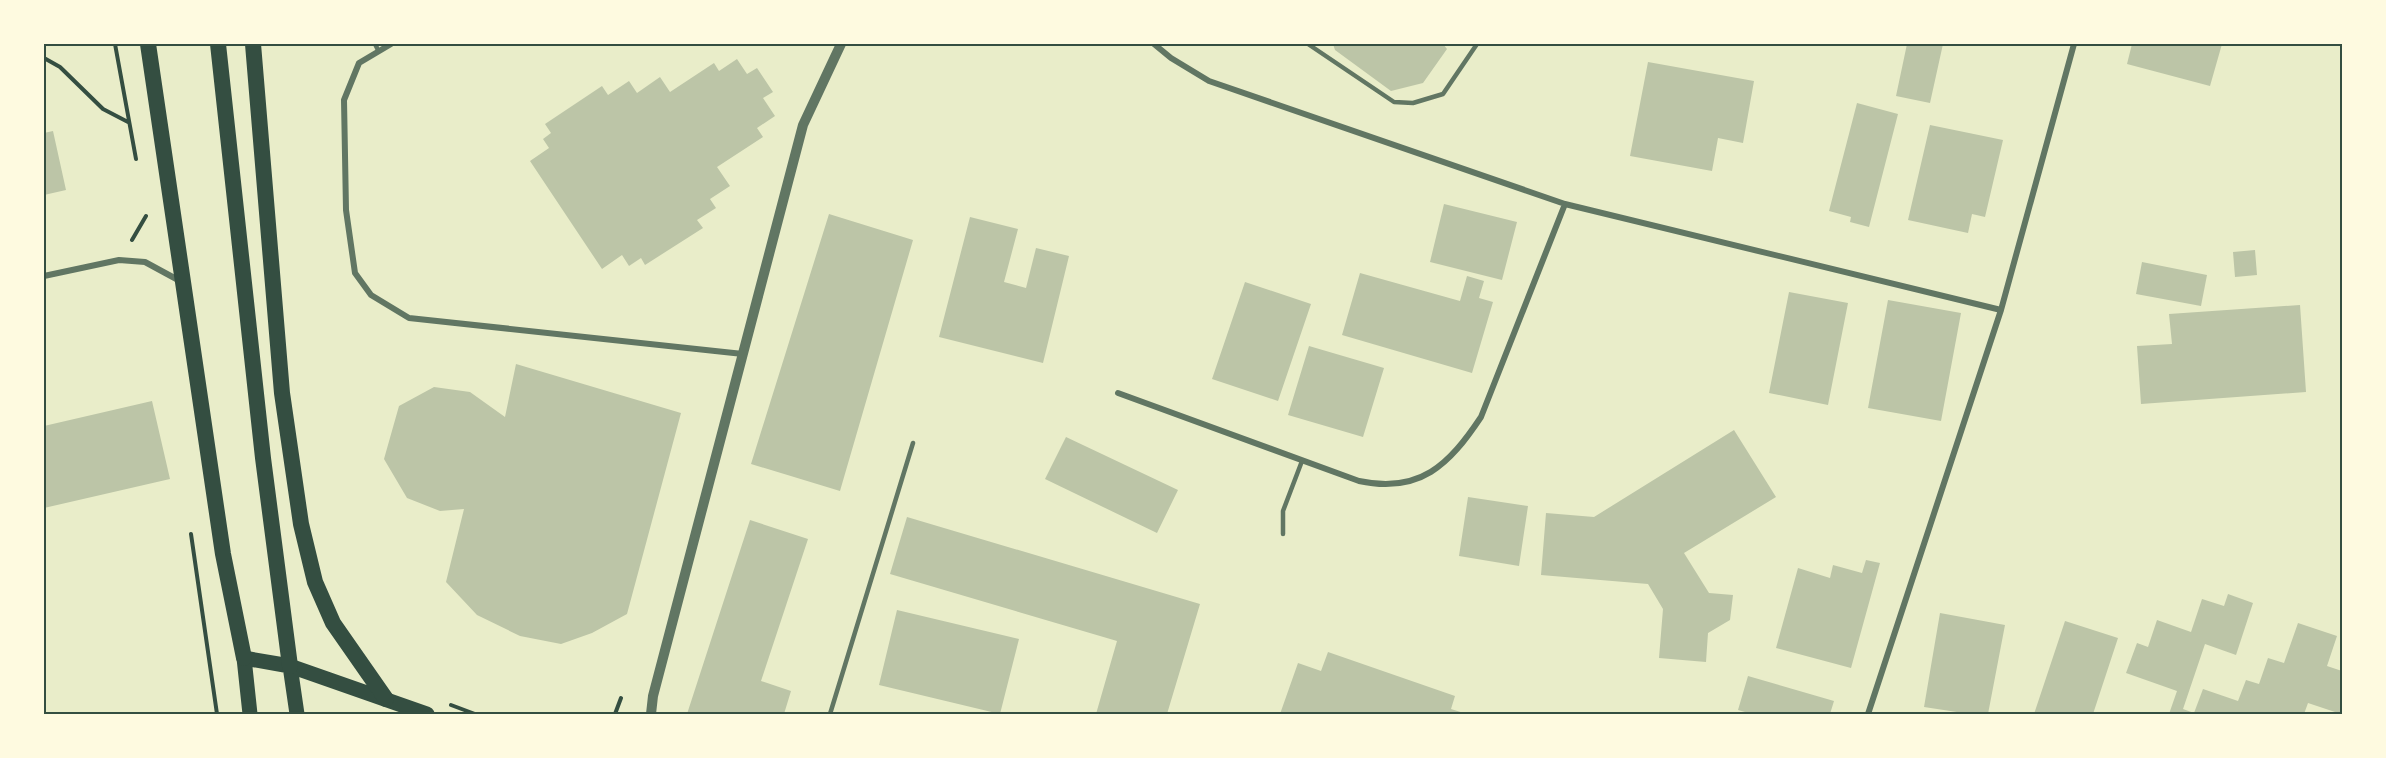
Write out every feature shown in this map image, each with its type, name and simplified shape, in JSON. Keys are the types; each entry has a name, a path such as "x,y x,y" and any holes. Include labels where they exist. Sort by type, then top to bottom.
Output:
{"highway":[{"path":"148,44 223,554 244,658"},
{"path":"218,44 263,458 290,666"},
{"path":"253,44 282,393 301,524 315,582 333,623 386,699"}],"main road":[{"path":"250,714 244,658 290,666 428,714"},
{"path":"290,666 297,714"}],"street":[{"path":"391,44 376,46 359,63 344,100 348,220 355,273 371,295 409,318 744,355"},
{"path":"643,714 652,696 803,125 841,44"},
{"path":"1154,44 1171,58 1209,81 1565,204 2001,310"},
{"path":"1868,714 2001,310 2074,44"},
{"path":"1118,393 1302,461 1380,486 1403,484 1425,477 1454,454 1481,417 1565,204"},
{"path":"44,276 119,260 145,262 183,283"},
{"path":"651,714 652,696"}],"lane":[{"path":"1308,44 1394,102 1413,103 1443,94 1477,44"},
{"path":"830,714 913,443"},
{"path":"1283,534 1283,511 1302,461"}],"path":[{"path":"115,44 138,169"},
{"path":"44,58 60,67 103,109 129,123"},
{"path":"135,261 131,237 146,215 144,204"},
{"path":"191,531 217,714"},
{"path":"615,714 621,698"},
{"path":"444,702 475,714"}],"building":[{"path":"1333,44 1443,44 1447,49 1423,83 1391,91 1335,50"},
{"path":"1907,44 1943,44 1930,103 1896,96"},
{"path":"2132,44 2222,44 2210,86 2127,64"},
{"path":"737,59 747,74 757,68 773,92 763,98 775,116 757,128 763,137 717,167 730,186 710,199 716,208 697,220 703,228 645,265 641,258 629,266 622,255 602,269 530,161 549,148 543,139 551,133 545,124 602,86 608,95 629,81 637,93 660,77 670,92 714,63 719,71"},
{"path":"1648,62 1754,81 1743,143 1718,138 1712,171 1630,156"},
{"path":"1857,103 1898,114 1869,227 1850,222 1851,217 1829,211"},
{"path":"1930,125 2003,140 1985,217 1972,214 1968,233 1908,220"},
{"path":"53,131 66,190 44,195 44,133"},
{"path":"1444,204 1517,222 1502,280 1430,262"},
{"path":"829,214 913,240 840,491 751,464"},
{"path":"970,217 1018,229 1004,282 1026,288 1036,248 1069,256 1043,363 939,337"},
{"path":"2255,250 2257,275 2235,277 2233,252"},
{"path":"2142,262 2207,275 2201,306 2136,294"},
{"path":"1360,273 1460,301 1467,276 1484,281 1479,298 1493,302 1472,373 1342,335"},
{"path":"1245,282 1311,304 1278,401 1212,379"},
{"path":"1789,292 1848,303 1828,405 1769,393"},
{"path":"1888,300 1961,313 1941,421 1868,408"},
{"path":"2300,305 2306,392 2141,404 2137,346 2172,344 2169,314"},
{"path":"1309,346 1384,368 1363,437 1288,415"},
{"path":"516,364 681,413 627,614 592,633 561,644 520,636 477,615 446,582 464,509 440,511 407,498 384,459 399,406 434,387 470,392 505,417"},
{"path":"152,401 170,479 44,508 44,426"},
{"path":"1734,430 1776,497 1684,553 1709,593 1733,595 1730,620 1708,633 1706,662 1659,658 1663,609 1648,584 1541,575 1546,513 1594,517"},
{"path":"1066,437 1178,490 1157,533 1045,479"},
{"path":"1468,497 1528,506 1519,566 1459,556"},
{"path":"907,517 1200,604 1167,714 1096,714 1117,641 890,574"},
{"path":"750,520 808,539 761,681 791,691 784,714 687,714"},
{"path":"1866,560 1880,563 1851,668 1776,648 1798,568 1830,578 1833,565 1862,573"},
{"path":"2228,594 2253,603 2236,655 2205,644 2183,709 2194,713 2203,689 2238,701 2246,680 2259,684 2268,658 2284,663 2298,623 2337,636 2327,666 2342,671 2341,714 2308,703 2304,714 2169,714 2177,691 2126,673 2137,643 2148,647 2157,620 2191,632 2202,599 2224,606"},
{"path":"897,610 1019,639 1000,714 879,685"},
{"path":"1940,613 2005,625 1988,714 1970,714 1924,707"},
{"path":"2065,621 2118,638 2093,714 2034,714"},
{"path":"1328,652 1455,696 1451,709 1467,714 1280,714 1298,663 1321,671"},
{"path":"1748,676 1834,701 1830,714 1752,714 1738,710"}]}
